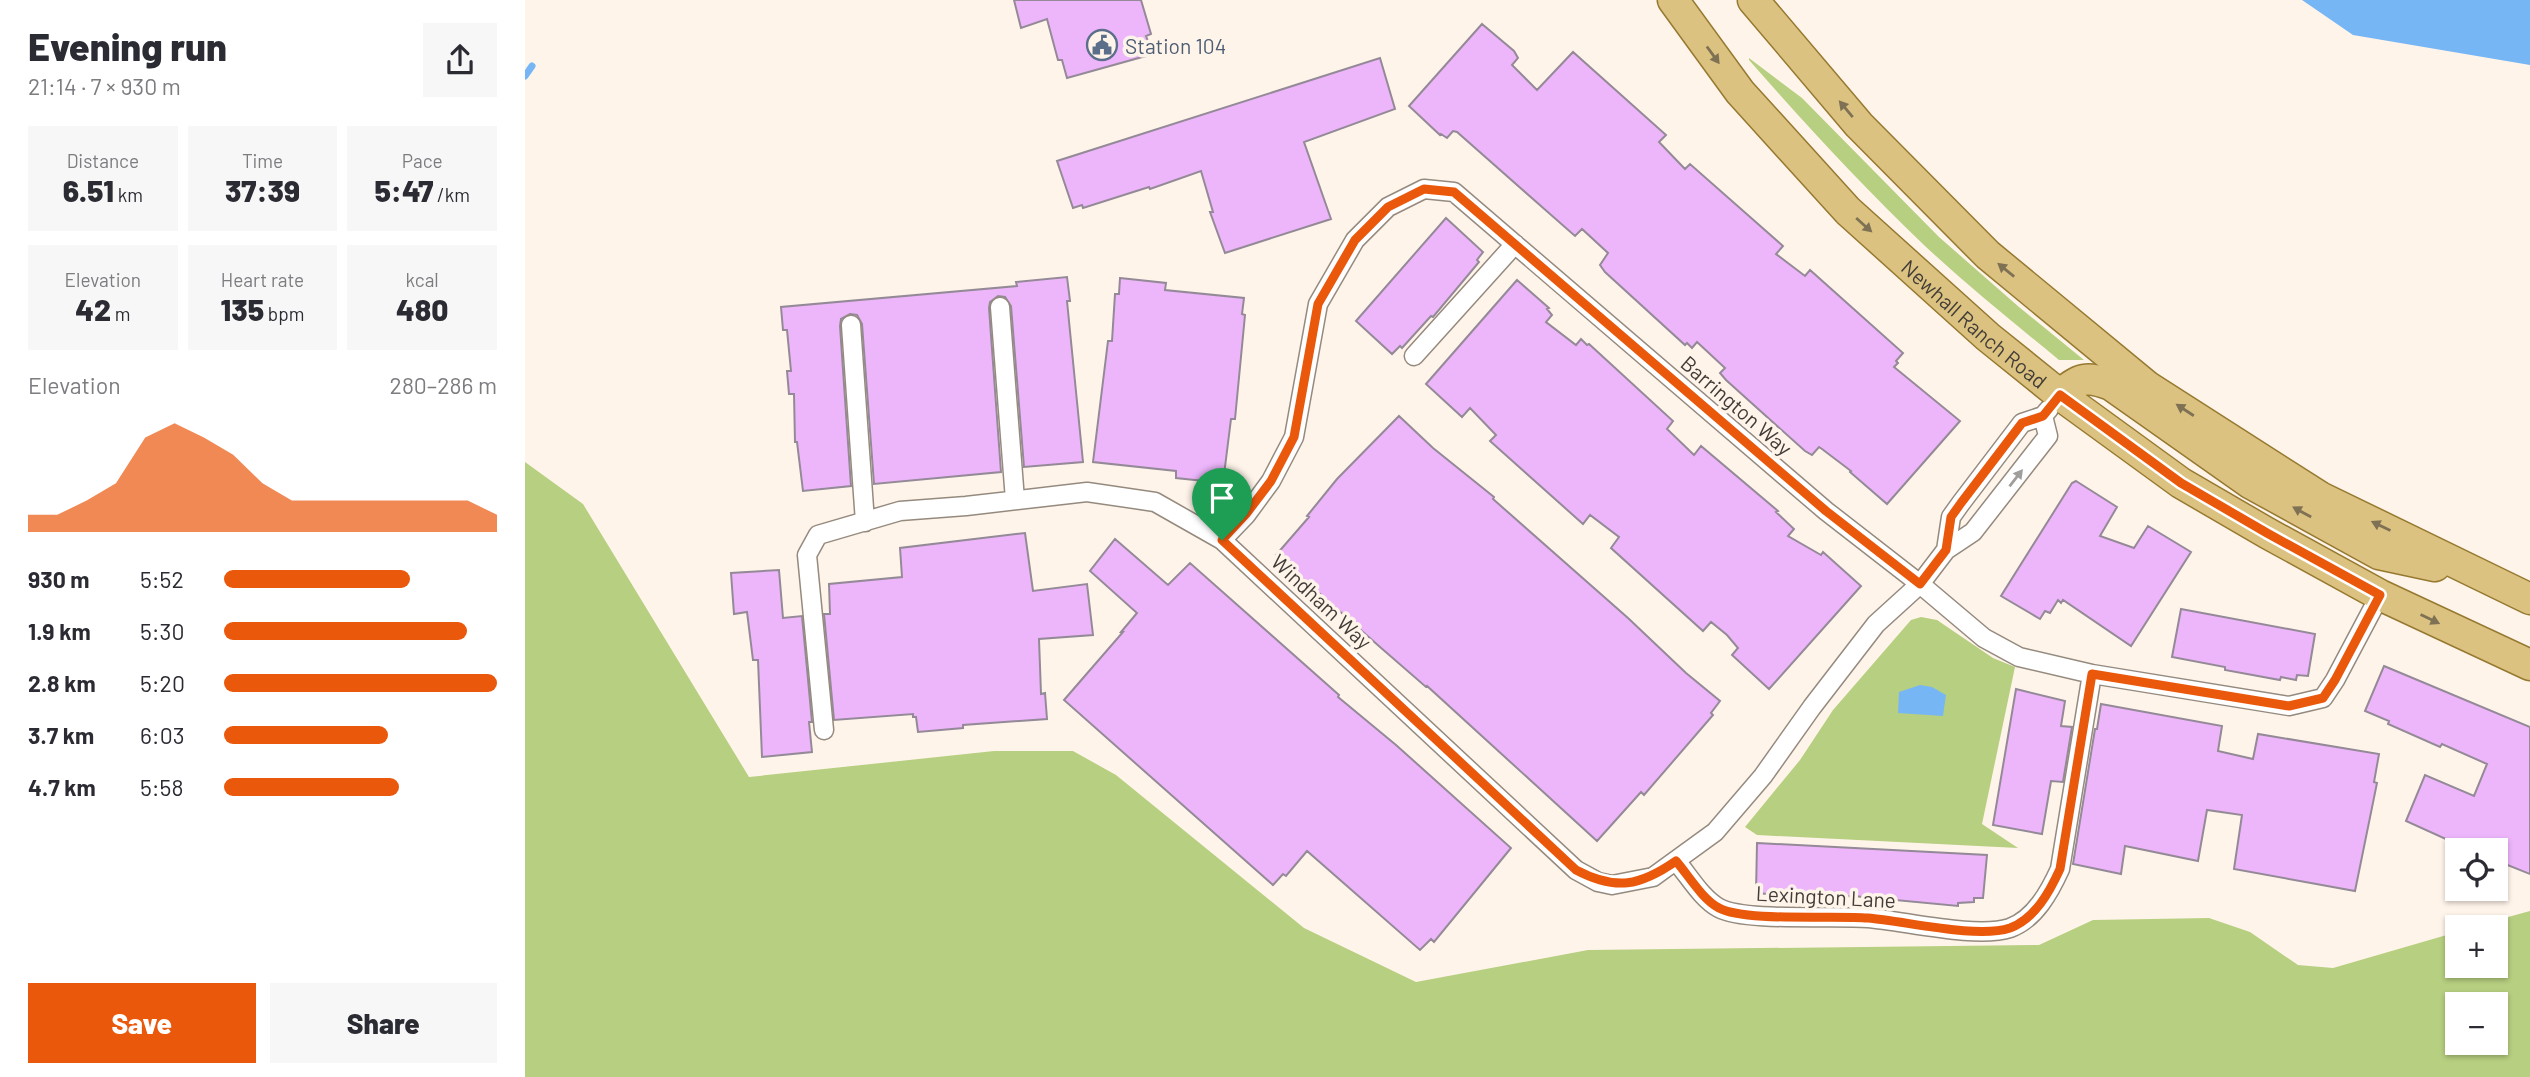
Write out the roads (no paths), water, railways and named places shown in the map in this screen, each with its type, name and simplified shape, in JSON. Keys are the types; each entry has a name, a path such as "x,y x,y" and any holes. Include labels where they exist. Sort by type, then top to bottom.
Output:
{"main road":[{"name":"Newhall Ranch Road","path":"1674,0 1740,92 1848,211 1988,337 2051,406 2267,533 2380,595 2530,665"},
{"path":"1753,0 1859,125 1987,255 2148,387 2320,497 2530,599"},
{"path":"2051,406 2075,382 2092,378 2111,385 2250,483 2379,554 2480,575"}],"street":[{"name":"Barrington Way","path":"1222,540 1271,481 1294,437 1318,304 1355,240 1388,207 1424,189 1454,192 1826,511 1984,638 2019,657 2092,674 2289,706 2323,698 2380,595"},
{"path":"1414,356 1515,244"},
{"path":"1000,307 1015,500"},
{"path":"851,325 865,522"},
{"path":"1946,550 1951,517 2022,423 2051,406"},
{"path":"1676,861 1715,832 1763,776 1876,624 1920,584 1946,550 1973,532 2048,436 2051,406"},
{"name":"Windham Way","path":"824,730 807,555 818,535 900,511 1087,492 1155,502 1222,540 1576,870 1598,882 1612,884 1653,877 1676,861"},
{"name":"Lexington Lane","path":"1676,861 1701,892 1720,908 1743,914 1867,918 1989,933 2013,927 2038,908 2060,869 2092,674"}],"water":[{"path":"2302,0 2530,0 2530,65 2353,35"},
{"path":"1920,685 1932,687 1946,695 1943,716 1898,713 1899,692"}],"waterway":[{"path":"525,76 532,66"}],"place":[{"name":"Station 104","path":"1102,45"}]}
